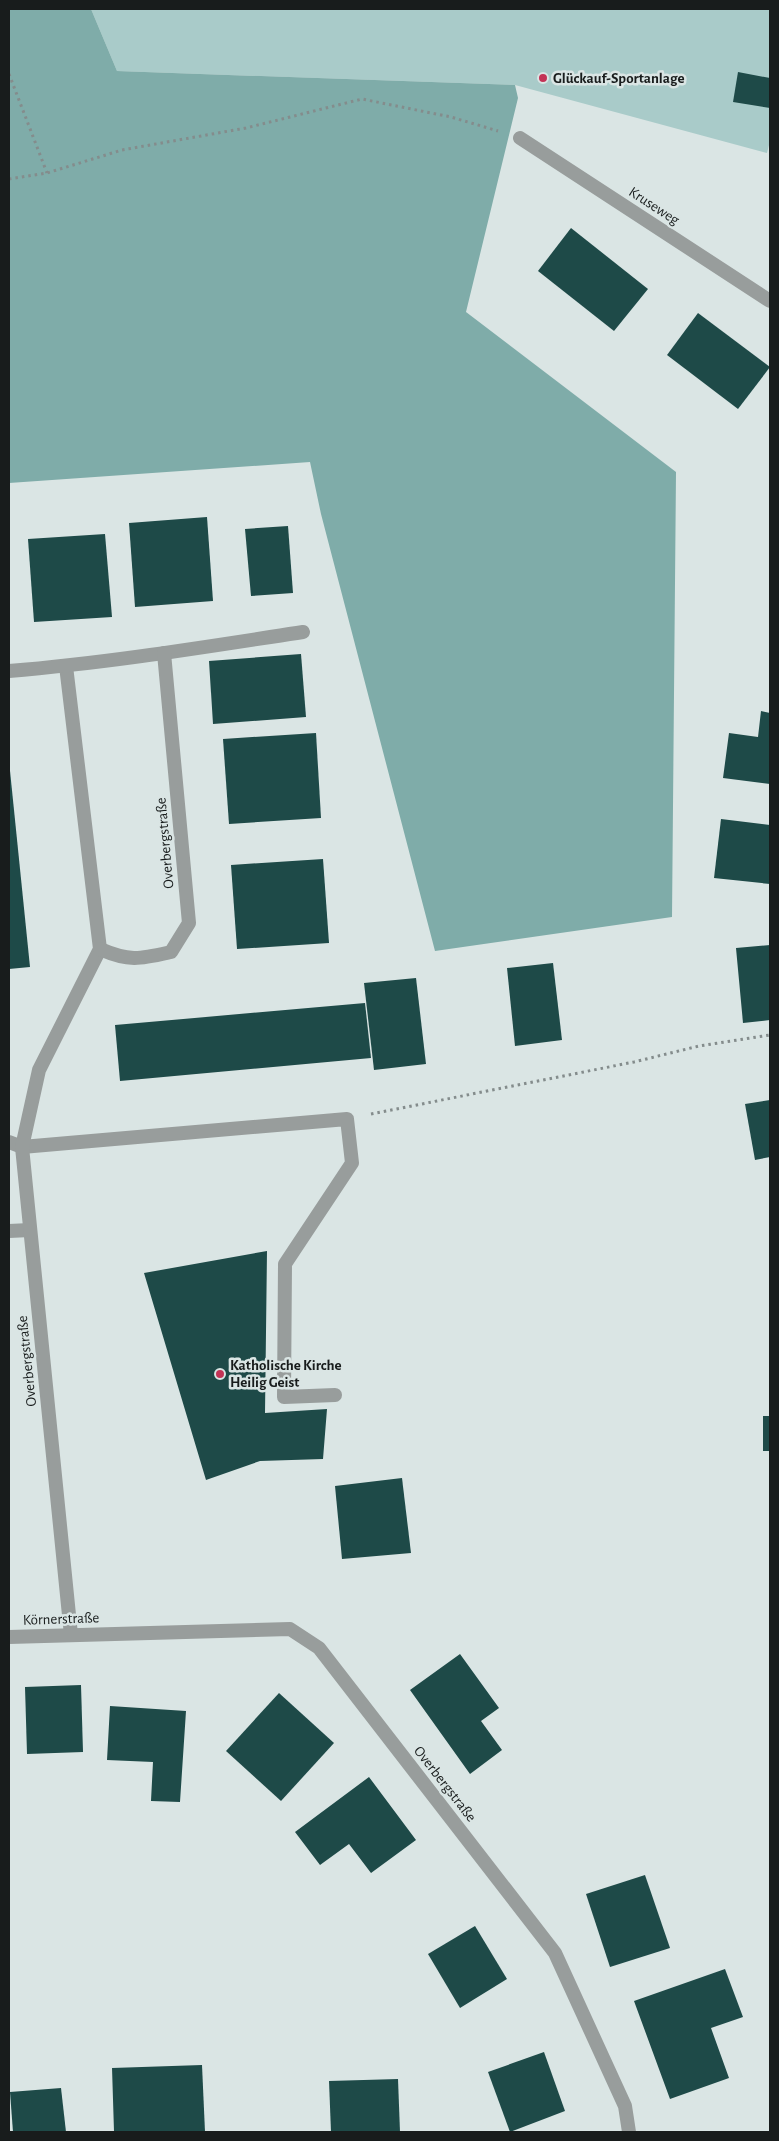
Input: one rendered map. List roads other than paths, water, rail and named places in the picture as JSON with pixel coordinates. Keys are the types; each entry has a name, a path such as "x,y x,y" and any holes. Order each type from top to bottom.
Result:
{"street":[{"name":"Kruseweg","path":"520,138 770,301"},
{"path":"9,671 66,666 164,653 303,632"},
{"name":"Overbergstraße","path":"71,1635 22,1147 39,1070 100,949 120,957 142,959 171,952 189,923 164,653"},
{"path":"66,666 100,949"},
{"path":"9,1142 22,1147 347,1119 352,1163 285,1264 284,1397 335,1395"},
{"path":"9,1231 30,1230"},
{"name":"Overbergstraße","path":"114,1633 290,1629 320,1648 555,1953 625,2106 629,2132"},
{"name":"Körnerstraße","path":"9,1637 114,1633"}],"place":[{"name":"Glückauf-Sportanlage","path":"543,78"},
{"name":"Katholische Kirche Heilig Geist","path":"220,1374"}]}
